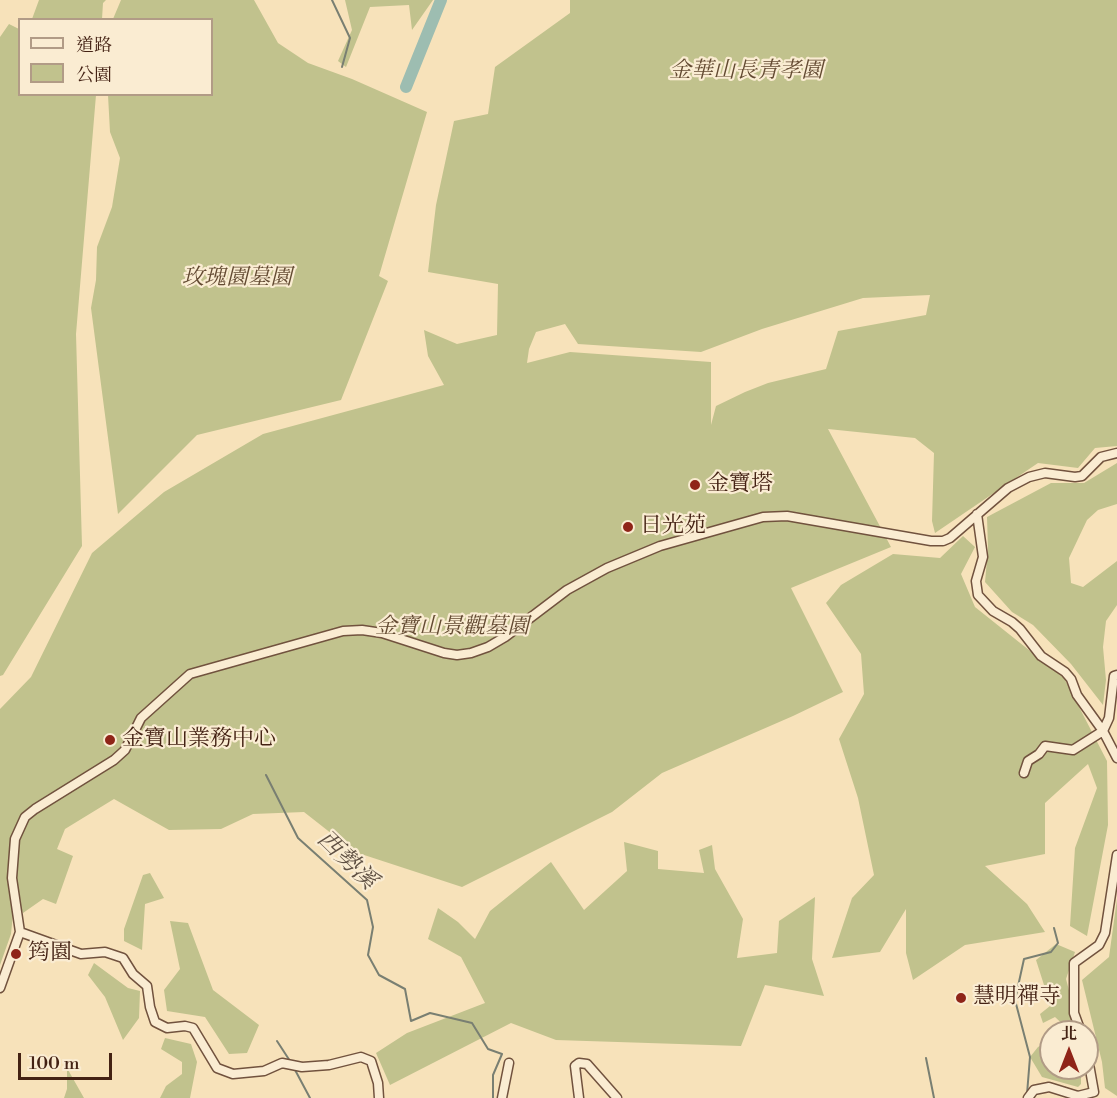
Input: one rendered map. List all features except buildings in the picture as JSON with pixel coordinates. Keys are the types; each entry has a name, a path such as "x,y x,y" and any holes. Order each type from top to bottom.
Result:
{"street":[{"path":"0,988 20,932 12,878 15,839 25,817 114,760 125,750 141,718 190,674 343,631 362,630 382,633 444,653 457,655 471,652 488,647 505,637 567,590 607,568 660,546 763,517 787,516 937,541 950,538 1008,488 1029,477 1045,473 1082,476 1101,457 1117,453"},
{"path":"977,513 983,557 976,581 978,595 993,611 1020,629 1041,656 1065,672 1071,679 1077,695 1103,731 1117,758"},
{"path":"1024,773 1028,761 1039,754 1045,746 1073,750 1103,731 1109,718 1114,676 1117,675"},
{"path":"1077,1020 1074,1013 1074,963 1099,945 1105,933 1117,855"},
{"path":"20,932 81,954 105,952 123,958 133,974 147,986 155,1022 167,1028 185,1026 194,1028 217,1068 233,1074 264,1071 282,1063 302,1067 329,1065 361,1057 371,1061 378,1083 379,1098"},
{"path":"502,1098 509,1063"},
{"path":"579,1098 575,1066 579,1063 587,1064 616,1098"},
{"path":"1028,1098 1034,1090 1049,1087 1078,1096 1094,1092 1092,1080"}],"green space":[{"path":"39,0 106,0 103,3 102,18 32,18"},
{"name":"玫瑰園墓園","path":"121,0 254,0 278,43 308,63 352,79 427,112 379,276 388,281 341,400 197,435 118,514 91,308 96,280 97,247 112,207 120,158 110,132 108,96 213,96 213,18 113,18"},
{"path":"345,0 433,0 412,30 409,5 370,7 346,67 338,61 352,30"},
{"path":"570,0 1117,0 1117,446 1095,448 1078,468 1038,463 935,533 932,521 934,453 915,438 828,429 891,547 791,588 843,692 662,773 612,812 462,887 355,852 304,812 253,814 221,829 169,830 114,799 65,829 57,849 73,856 56,904 43,899 23,913 10,876 7,879 13,914 11,934 0,965 0,709 31,677 92,553 164,492 263,434 444,385 428,356 424,330 457,344 497,335 498,284 428,272 436,205 454,121 488,114 495,67 570,13","holes":["930,295 926,315 838,331 826,369 768,383 716,406 711,425 711,362 570,352 527,363 529,349 536,332 565,324 578,344 701,352 762,329 863,298"]},
{"path":"9,24 18,28 18,96 96,96 76,334 82,546 3,675 0,676 0,37"},
{"path":"1117,463 1117,504 1098,510 1087,520 1069,558 1071,583 1083,587 1117,561 1117,605 1106,621 1103,647 1106,680 1103,705 1071,664 1033,625 1012,612 985,582 988,549 987,517 1051,483 1084,483"},
{"path":"963,536 975,547 961,574 975,607 1064,678 1107,761 1108,825 1087,936 1070,926 1075,848 1097,788 1088,764 1045,803 1045,854 985,866 1027,904 1045,932 965,945 913,980 906,953 906,909 880,952 832,958 852,898 874,875 858,798 839,739 864,694 861,654 826,603 841,585 893,554 940,558"},
{"path":"624,842 658,851 658,869 704,873 699,850 712,845 715,869 743,919 737,958 777,953 779,921 815,897 812,959 824,996 765,985 741,1046 556,1040 511,1023 390,1085 376,1053 407,1033 485,1003 461,957 428,939 438,908 458,922 475,939 490,911 551,862 584,910 627,871"},
{"path":"150,873 164,898 145,904 142,950 124,941 124,929 143,875"},
{"path":"1117,899 1117,1096 1105,1088 1099,1050 1099,1020 1092,1020 1082,980 1109,957"},
{"path":"170,921 188,923 213,990 259,1025 247,1053 229,1054 205,1017 167,1011 164,990 180,969"},
{"path":"1056,944 1075,952 1066,979 1077,1020 1058,1020 1055,1017 1042,1020 1040,1014 1055,1002 1044,985 1036,960"},
{"path":"94,963 128,988 140,991 139,1018 123,1040 105,997 88,975"},
{"path":"165,1038 191,1044 197,1062 190,1098 160,1098 166,1086 182,1074 182,1062 161,1049"},
{"path":"1039,1046 1039,1072 1030,1057"},
{"path":"67,1068 84,1098 64,1098 67,1089"},
{"path":"1053,1080 1081,1080 1078,1087"}],"waterway":[{"path":"332,0 350,38 342,67"},
{"path":"406,87 441,0"},
{"name":"西勢溪","path":"266,775 298,838 367,900 373,927 368,955 379,975 405,989 411,1021 430,1013 472,1023 488,1049 502,1054 493,1075 493,1098"},
{"path":"1027,1094 1030,1057 1015,1000 1024,959 1051,952 1058,943 1054,928"},
{"path":"277,1041 290,1061"},
{"path":"926,1058 934,1098"},
{"path":"294,1068 310,1098"}],"place":[{"name":"金寶塔","path":"695,485"},
{"name":"日光苑","path":"628,527"},
{"name":"金寶山業務中心","path":"110,740"},
{"name":"筠園","path":"16,954"},
{"name":"慧明禪寺","path":"961,998"}],"park label":[{"name":"金華山長青孝園","path":"746,72"},
{"name":"金寶山景觀墓園","path":"452,628"}]}
